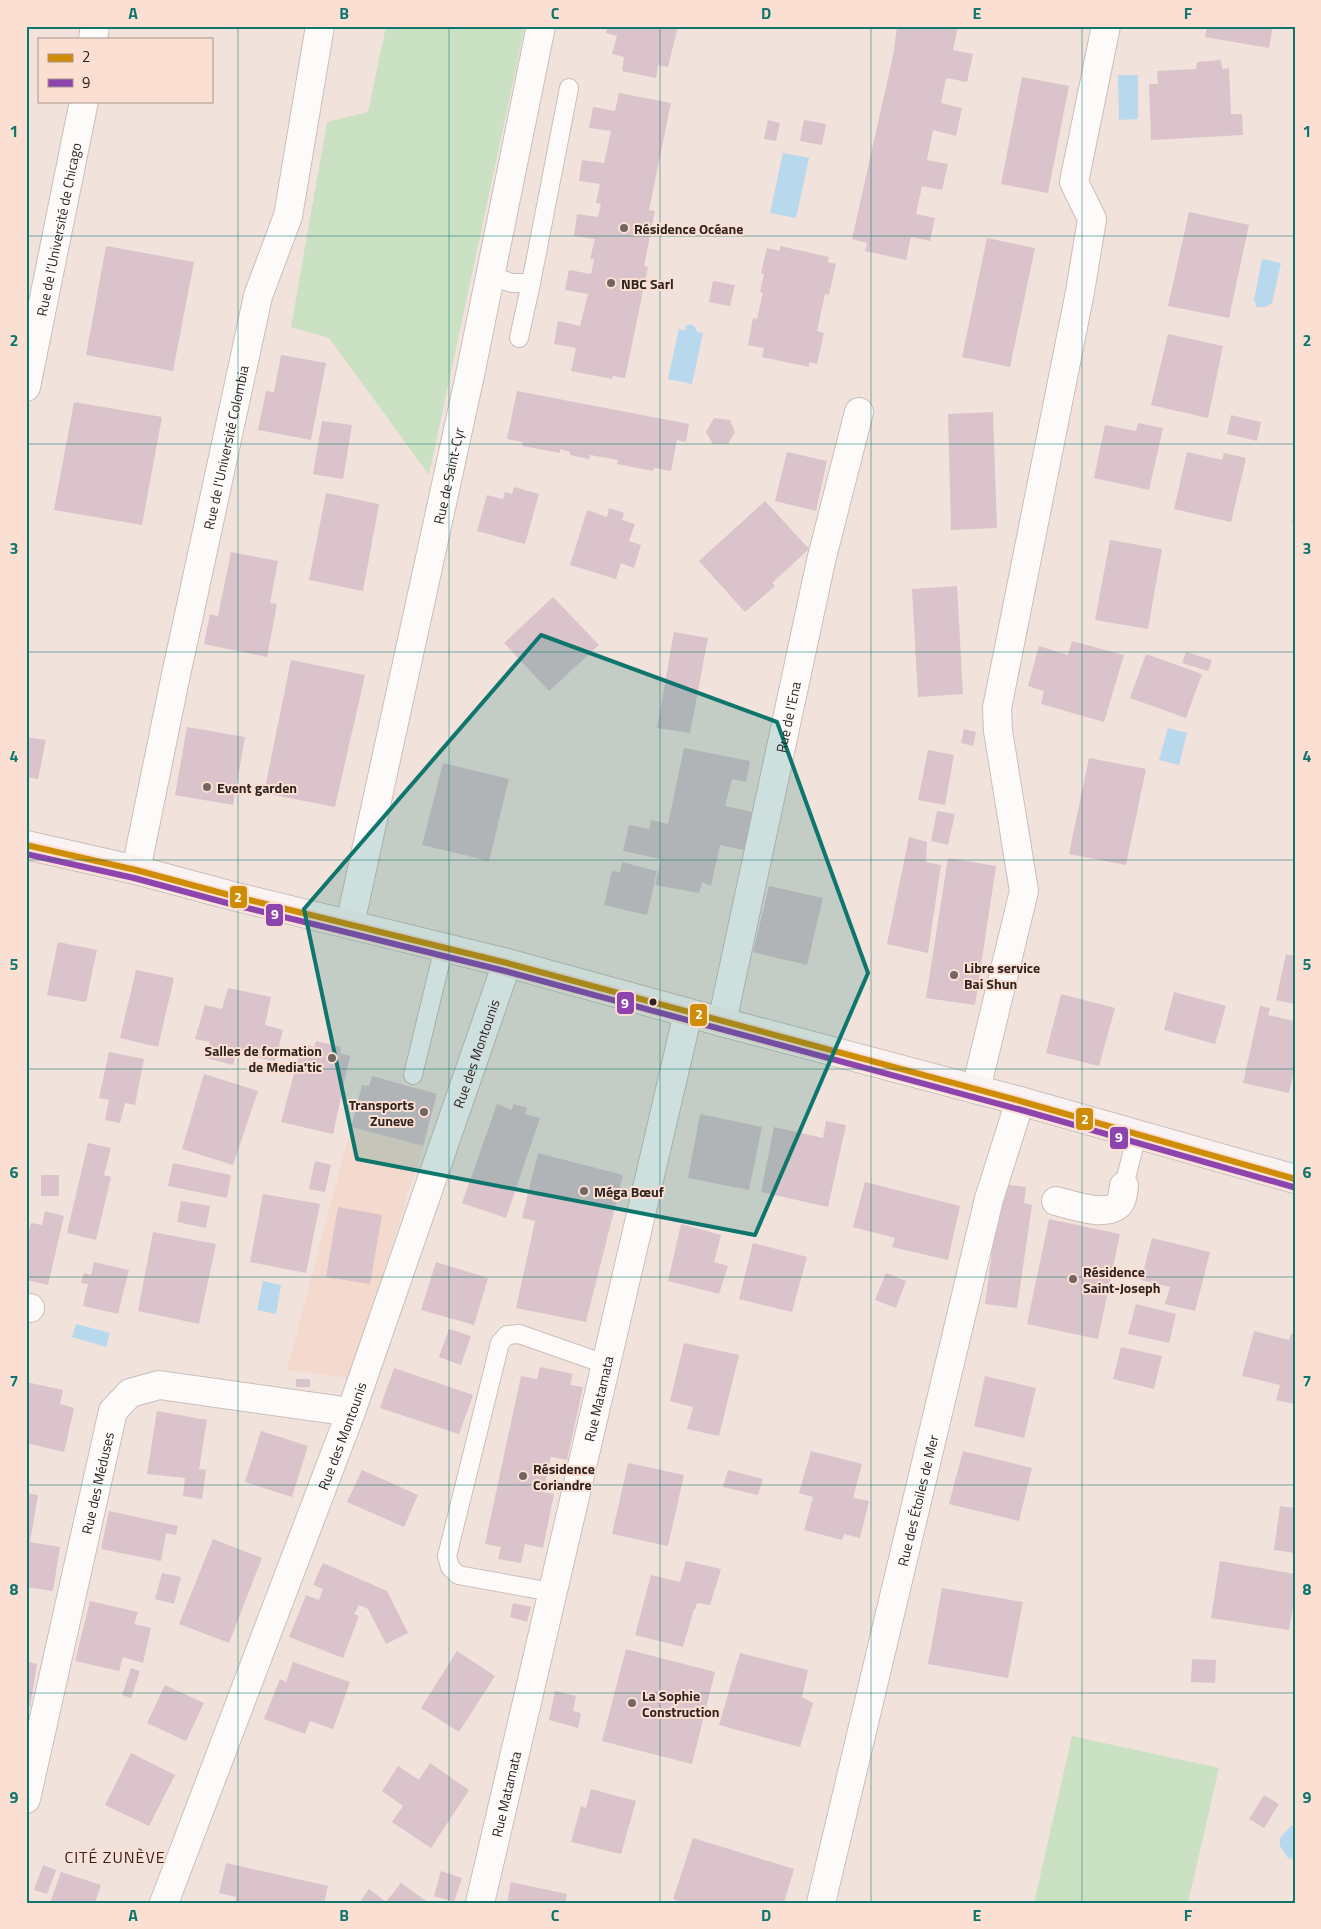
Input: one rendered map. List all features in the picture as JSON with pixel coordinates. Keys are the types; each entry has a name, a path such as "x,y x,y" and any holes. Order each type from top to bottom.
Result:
{"main road":[{"path":"26,845 136,870 506,963 1020,1101 1295,1179"}],"street":[{"name":"Rue de l'Université Colombia","path":"136,870 258,296 288,216 320,26"},
{"name":"Rue de Saint-Cyr","path":"350,924 542,26"},
{"path":"976,1089 1024,891 998,731 997,708 1080,292 1092,219 1074,182 1106,26"},
{"name":"Rue de l’Université de Chicago","path":"26,387 84,102"},
{"name":"Rue de l'Ena","path":"722,1022 821,561 859,412"},
{"name":"Rue des Montounis","path":"164,1903 351,1412 506,963"},
{"name":"Rue Matamata","path":"480,1903 688,1013"},
{"name":"Rue des Étoiles de Mer","path":"822,1903 990,1199 1020,1101"},
{"path":"1056,1201 1102,1211 1117,1206 1122,1198 1124,1186"},
{"name":"Rue des Méduses","path":"26,1799 113,1411 130,1393 159,1385 351,1412"}],"lane":[{"path":"519,338 569,88"},
{"path":"490,276 512,283 531,283"},
{"path":"413,1074 444,947"},
{"path":"1124,1186 1137,1134"},
{"path":"552,1592 458,1575 450,1567 447,1556 500,1343 506,1335 519,1334 606,1364"}],"highlighted area":[{"path":"541,635 777,722 868,973 755,1235 357,1159 304,909"}],"shaded area":[{"path":"351,1127 423,1146 350,1378 287,1370"}],"green space":[{"path":"386,26 525,26 429,475 329,338 291,327 327,122 368,112"},
{"path":"1072,1736 1219,1768 1188,1903 1034,1903"}],"water":[{"path":"1118,75 1138,75 1138,119 1119,120"},
{"path":"783,153 809,158 796,218 770,213"},
{"path":"1262,259 1281,263 1272,303 1266,307 1257,307 1254,300"},
{"path":"691,324 697,332 703,333 692,384 668,379 679,329 685,331 686,326"},
{"path":"1168,728 1187,733 1179,765 1159,760"},
{"path":"263,1281 281,1285 276,1314 257,1310"},
{"path":"76,1324 110,1333 106,1347 72,1337"},
{"path":"1295,1825 1295,1860 1288,1858 1280,1846 1280,1838 1291,1826"}],"building":[{"path":"608,26 678,26 668,67 658,65 656,78 622,71 624,57 612,54 617,36 606,33"},
{"path":"897,26 958,26 953,50 973,54 967,82 946,78 941,103 962,108 956,136 933,130 927,160 948,164 942,190 922,186 916,214 935,218 930,241 911,237 906,260 865,251 867,243 852,239 894,51"},
{"path":"1207,26 1273,26 1269,48 1205,37"},
{"path":"1221,60 1222,69 1229,68 1231,114 1242,114 1243,135 1151,140 1149,84 1158,84 1157,71 1196,69 1197,62"},
{"path":"1022,77 1069,86 1048,193 1001,184"},
{"name":"Résidence Océane","path":"619,93 671,103 649,210 655,211 644,266 648,267 625,378 613,376 612,379 571,371 576,348 554,344 558,321 580,326 588,294 565,290 569,270 591,274 594,259 590,259 595,239 574,236 577,214 598,217 601,204 596,203 600,184 579,181 582,160 604,163 611,131 589,128 593,107 615,111"},
{"path":"768,120 780,123 776,141 764,139"},
{"path":"804,120 826,124 822,145 800,141"},
{"path":"1189,212 1249,225 1229,318 1168,306"},
{"path":"987,238 1035,248 1010,367 962,357"},
{"path":"106,246 194,262 173,371 86,355"},
{"path":"780,246 829,257 828,262 836,264 829,295 825,294 817,331 824,333 817,364 809,362 809,367 762,357 764,348 748,345 753,318 757,319 763,293 760,292 764,274 761,273 767,248 780,251"},
{"path":"713,281 735,285 730,306 709,302"},
{"path":"1168,334 1223,346 1208,418 1151,405"},
{"path":"281,355 326,363 311,440 258,430 266,391 274,392"},
{"path":"517,391 689,424 686,442 677,440 671,471 654,468 653,471 617,464 618,460 590,455 589,459 570,455 570,452 560,449 560,453 522,446 523,442 507,439"},
{"path":"74,402 162,417 142,525 54,510"},
{"path":"993,412 997,528 951,530 948,414"},
{"path":"1231,415 1261,422 1257,441 1227,434"},
{"path":"714,418 730,420 735,432 728,444 713,444 706,432"},
{"path":"322,421 352,425 343,479 313,474"},
{"path":"1138,423 1163,428 1149,490 1094,478 1105,425 1136,431"},
{"path":"787,452 827,461 816,511 775,501"},
{"path":"1187,452 1222,460 1224,453 1246,458 1231,522 1174,509"},
{"path":"514,487 539,494 525,544 477,531 487,495 503,499 505,492 512,494"},
{"path":"326,493 379,504 363,591 309,580"},
{"path":"765,501 809,549 772,583 775,586 745,612 699,561"},
{"path":"609,508 624,513 622,520 635,524 629,541 641,545 634,568 621,563 616,579 570,565 587,510 607,517"},
{"path":"1294,510 1295,523 1292,523"},
{"path":"1110,540 1162,549 1148,629 1095,620"},
{"path":"231,552 278,561 270,603 277,604 267,657 204,644 210,614 218,616"},
{"path":"957,586 963,694 918,697 912,589"},
{"path":"553,597 599,645 549,691 504,643"},
{"path":"674,632 708,638 690,733 657,728"},
{"path":"1072,641 1124,655 1104,722 1041,704 1044,691 1028,686 1039,646 1068,655"},
{"path":"1186,652 1212,660 1208,671 1182,663"},
{"path":"1146,654 1202,674 1186,718 1130,698"},
{"path":"291,660 365,675 335,807 264,793"},
{"path":"187,727 245,737 233,805 175,795"},
{"path":"964,729 976,732 973,746 961,743"},
{"path":"26,737 46,740 38,779 26,777"},
{"path":"684,748 750,761 746,782 732,779 725,806 756,813 748,851 720,845 711,886 702,882 699,893 655,885 661,859 623,851 629,825 649,829 651,820 668,824"},
{"path":"928,750 954,755 945,805 918,800"},
{"path":"1089,758 1146,769 1126,865 1069,854"},
{"path":"443,763 509,779 489,861 422,845"},
{"path":"937,811 955,814 948,845 931,841"},
{"path":"909,837 927,842 926,862 941,865 928,953 887,944"},
{"path":"948,858 996,866 975,1005 926,998"},
{"path":"622,862 657,871 647,915 604,905 612,871 620,872"},
{"path":"769,886 823,898 807,965 753,952"},
{"path":"58,942 97,950 86,1002 47,995"},
{"path":"1286,954 1295,956 1295,1004 1276,1000"},
{"path":"136,970 174,978 158,1047 120,1038"},
{"path":"228,988 271,997 265,1025 283,1030 275,1061 254,1057 255,1054 237,1049 233,1065 206,1058 210,1042 195,1039 205,1005 222,1009"},
{"path":"1174,992 1226,1006 1215,1044 1164,1030"},
{"path":"1061,994 1115,1008 1099,1066 1046,1053"},
{"path":"1260,1006 1270,1008 1268,1015 1295,1021 1295,1068 1289,1093 1243,1083"},
{"path":"316,1041 341,1047 340,1053 350,1056 333,1134 281,1122 302,1044 314,1047"},
{"path":"109,1052 144,1059 135,1105 125,1103 120,1123 105,1120 109,1100 99,1098"},
{"path":"204,1074 258,1091 233,1165 182,1149"},
{"path":"372,1076 437,1094 423,1146 351,1127 362,1085 369,1086"},
{"path":"497,1104 511,1110 514,1104 527,1108 525,1114 540,1118 506,1218 462,1203"},
{"path":"700,1114 762,1127 749,1190 688,1178"},
{"path":"826,1121 846,1125 828,1207 761,1192 774,1127 823,1138"},
{"path":"88,1143 111,1148 104,1175 111,1177 96,1240 67,1233"},
{"path":"538,1153 623,1175 586,1322 516,1308 535,1221 522,1218"},
{"path":"315,1161 331,1165 325,1192 309,1189"},
{"path":"173,1163 231,1175 227,1198 168,1186"},
{"path":"41,1175 59,1175 59,1196 41,1196"},
{"path":"865,1182 960,1206 948,1260 892,1247 895,1238 853,1227"},
{"path":"1001,1184 1026,1187 1024,1203 1032,1205 1017,1308 985,1304"},
{"path":"263,1194 320,1204 306,1273 250,1262"},
{"path":"181,1201 210,1206 206,1228 177,1222"},
{"path":"338,1207 382,1215 370,1284 326,1277"},
{"path":"45,1211 64,1216 48,1285 26,1280 26,1244 31,1223 42,1225"},
{"name":"Résidence Saint-Joseph","path":"1049,1219 1120,1234 1098,1339 1027,1324"},
{"path":"681,1224 721,1235 714,1262 728,1266 719,1294 668,1281"},
{"path":"153,1232 216,1244 199,1324 138,1311"},
{"path":"1152,1238 1210,1252 1195,1311 1165,1304 1170,1287 1141,1280"},
{"path":"753,1243 807,1257 792,1312 739,1299"},
{"path":"94,1262 129,1270 118,1314 83,1306 88,1284 81,1283 84,1273 91,1275"},
{"path":"436,1262 488,1278 474,1325 421,1310"},
{"path":"886,1273 906,1281 896,1308 875,1300"},
{"path":"1136,1304 1176,1314 1169,1343 1128,1334"},
{"path":"449,1329 471,1336 461,1365 439,1357"},
{"path":"1254,1331 1289,1340 1291,1334 1295,1335 1295,1404 1276,1400 1280,1385 1242,1376"},
{"path":"684,1343 739,1355 719,1436 687,1429 693,1407 670,1401"},
{"path":"1121,1347 1162,1356 1154,1389 1113,1379"},
{"name":"Résidence Coriandre","path":"540,1367 573,1374 570,1385 583,1387 567,1460 551,1457 543,1492 554,1494 543,1548 525,1544 521,1563 498,1559 501,1547 485,1544 521,1376 537,1379"},
{"path":"394,1368 473,1395 459,1434 380,1408"},
{"path":"985,1376 1036,1388 1024,1438 974,1426"},
{"path":"296,1379 310,1379 310,1387 296,1387"},
{"path":"26,1382 63,1390 60,1404 74,1408 64,1452 26,1443"},
{"path":"157,1411 207,1420 199,1469 206,1470 202,1499 183,1496 185,1478 147,1474"},
{"path":"261,1431 308,1446 292,1497 245,1482"},
{"path":"811,1451 862,1464 853,1498 869,1501 860,1538 844,1534 842,1540 804,1530 813,1497 799,1493"},
{"path":"963,1451 1032,1468 1019,1521 949,1504"},
{"path":"628,1463 684,1475 668,1546 612,1534"},
{"path":"362,1470 418,1495 404,1527 347,1502"},
{"path":"728,1470 763,1479 758,1495 723,1487"},
{"path":"26,1493 38,1495 30,1542 60,1547 53,1591 26,1587"},
{"path":"1280,1506 1295,1508 1295,1553 1274,1550"},
{"path":"109,1511 178,1526 176,1535 166,1533 161,1561 101,1549"},
{"path":"213,1539 262,1558 229,1643 179,1624"},
{"path":"686,1561 721,1569 710,1605 697,1603 694,1609 683,1647 635,1635 651,1575 680,1582"},
{"path":"1220,1561 1295,1574 1295,1596 1289,1630 1211,1618"},
{"path":"323,1563 387,1591 408,1633 386,1644 368,1609 359,1605 354,1614 359,1616 343,1658 289,1637 306,1595 319,1600 323,1589 313,1585"},
{"path":"162,1573 181,1577 174,1604 155,1599"},
{"path":"942,1588 1023,1602 1008,1678 928,1664"},
{"path":"90,1601 138,1612 134,1624 151,1628 143,1663 123,1657 119,1671 75,1661"},
{"path":"513,1603 531,1607 527,1622 510,1617"},
{"path":"626,1649 715,1672 692,1764 602,1741"},
{"path":"457,1651 495,1676 459,1732 421,1708"},
{"path":"740,1653 808,1670 802,1697 813,1703 800,1747 719,1725"},
{"path":"1192,1659 1216,1660 1215,1683 1191,1682"},
{"path":"26,1661 37,1664 30,1707 26,1705"},
{"path":"293,1662 350,1682 333,1729 310,1721 305,1734 264,1719 280,1679 286,1682"},
{"path":"131,1668 140,1671 131,1698 122,1695"},
{"path":"165,1685 204,1703 186,1741 147,1723"},
{"path":"555,1691 576,1696 573,1711 581,1713 578,1728 549,1720"},
{"path":"131,1753 175,1775 149,1826 105,1805"},
{"path":"430,1763 469,1790 431,1848 392,1822 403,1806 382,1791 398,1766 419,1780"},
{"path":"591,1789 636,1801 621,1854 571,1842 581,1806 586,1808"},
{"path":"1264,1795 1279,1804 1264,1828 1249,1819"},
{"path":"693,1838 794,1869 784,1903 684,1903 673,1899"},
{"path":"226,1863 328,1886 324,1903 235,1903 236,1897 219,1893"},
{"path":"43,1865 56,1870 47,1894 34,1890"},
{"path":"441,1871 462,1878 454,1902 434,1896"},
{"path":"61,1872 101,1885 95,1903 50,1903"},
{"path":"511,1882 567,1894 565,1903 507,1903"},
{"path":"401,1883 429,1903 359,1903 369,1889 386,1902"}],"transit line":[{"name":"2","path":"26,845 136,870 229,895 507,963 1020,1101 1295,1179"},
{"name":"9","path":"26,854 134,878 227,903 505,971 1018,1109 1293,1187"}],"place":[{"name":"Résidence Océane","path":"624,228"},
{"name":"NBC Sarl","path":"611,283"},
{"name":"Event garden","path":"207,787"},
{"name":"Libre service Bai Shun","path":"954,975"},
{"name":"Salles de formation de Media'tic","path":"332,1058"},
{"name":"Transports Zuneve","path":"424,1112"},
{"name":"Méga Bœuf","path":"584,1191"},
{"name":"Résidence Saint-Joseph","path":"1073,1279"},
{"name":"Résidence Coriandre","path":"523,1476"},
{"name":"La Sophie Construction","path":"632,1703"}],"district":[{"name":"CITÉ ZUNÈVE","path":"115,1857"}]}
